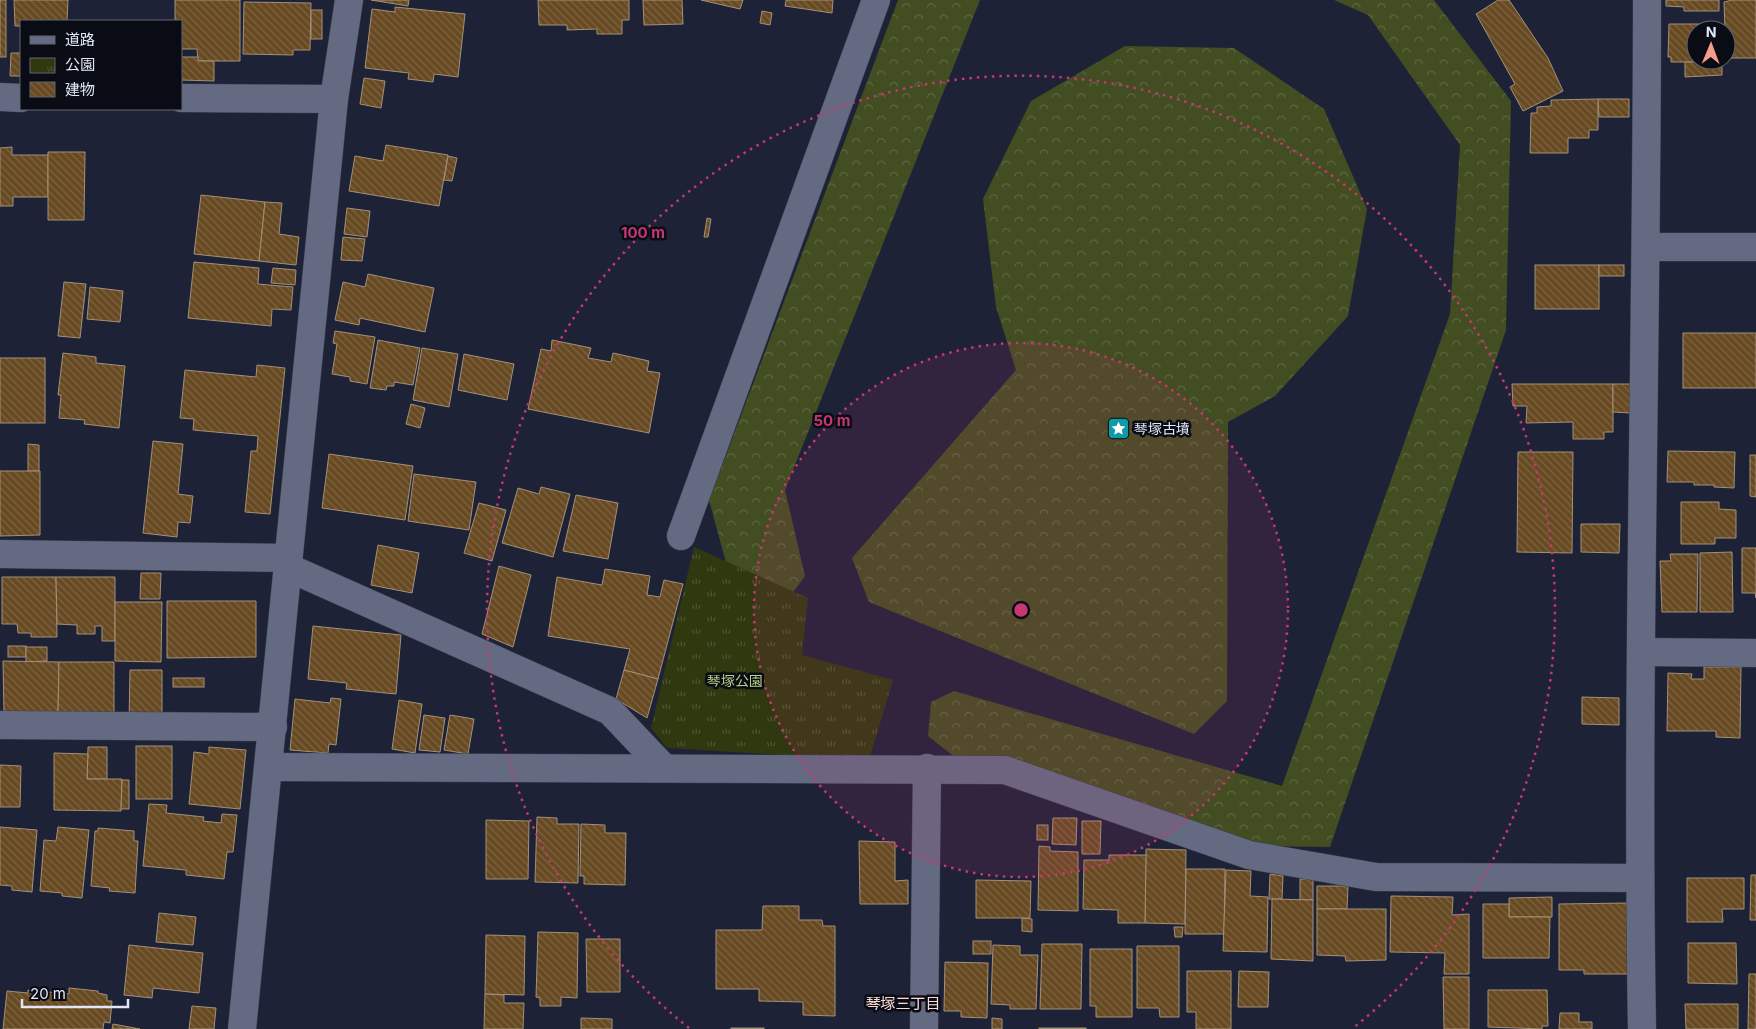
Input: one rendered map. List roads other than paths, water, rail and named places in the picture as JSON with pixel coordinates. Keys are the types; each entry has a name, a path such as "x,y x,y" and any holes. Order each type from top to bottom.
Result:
{"street":[{"path":"242,1029 334,99 349,0"},
{"path":"681,536 876,0"},
{"path":"1642,1029 1640,878 1647,247 1647,0"},
{"path":"0,97 20,98"},
{"path":"182,98 334,99"},
{"path":"1647,247 1756,247"},
{"path":"0,554 288,563 610,711 664,768"},
{"path":"1642,652 1756,653"},
{"path":"0,725 273,727"},
{"path":"269,767 927,768 1005,770 1249,855 1376,877 1640,878"},
{"path":"924,1029 927,768"}],"place":[{"name":"琴塚古墳","path":"1118,429"}],"district":[{"name":"琴塚三丁目","path":"903,1004"}],"park label":[{"name":"琴塚公園","path":"735,681"}]}
